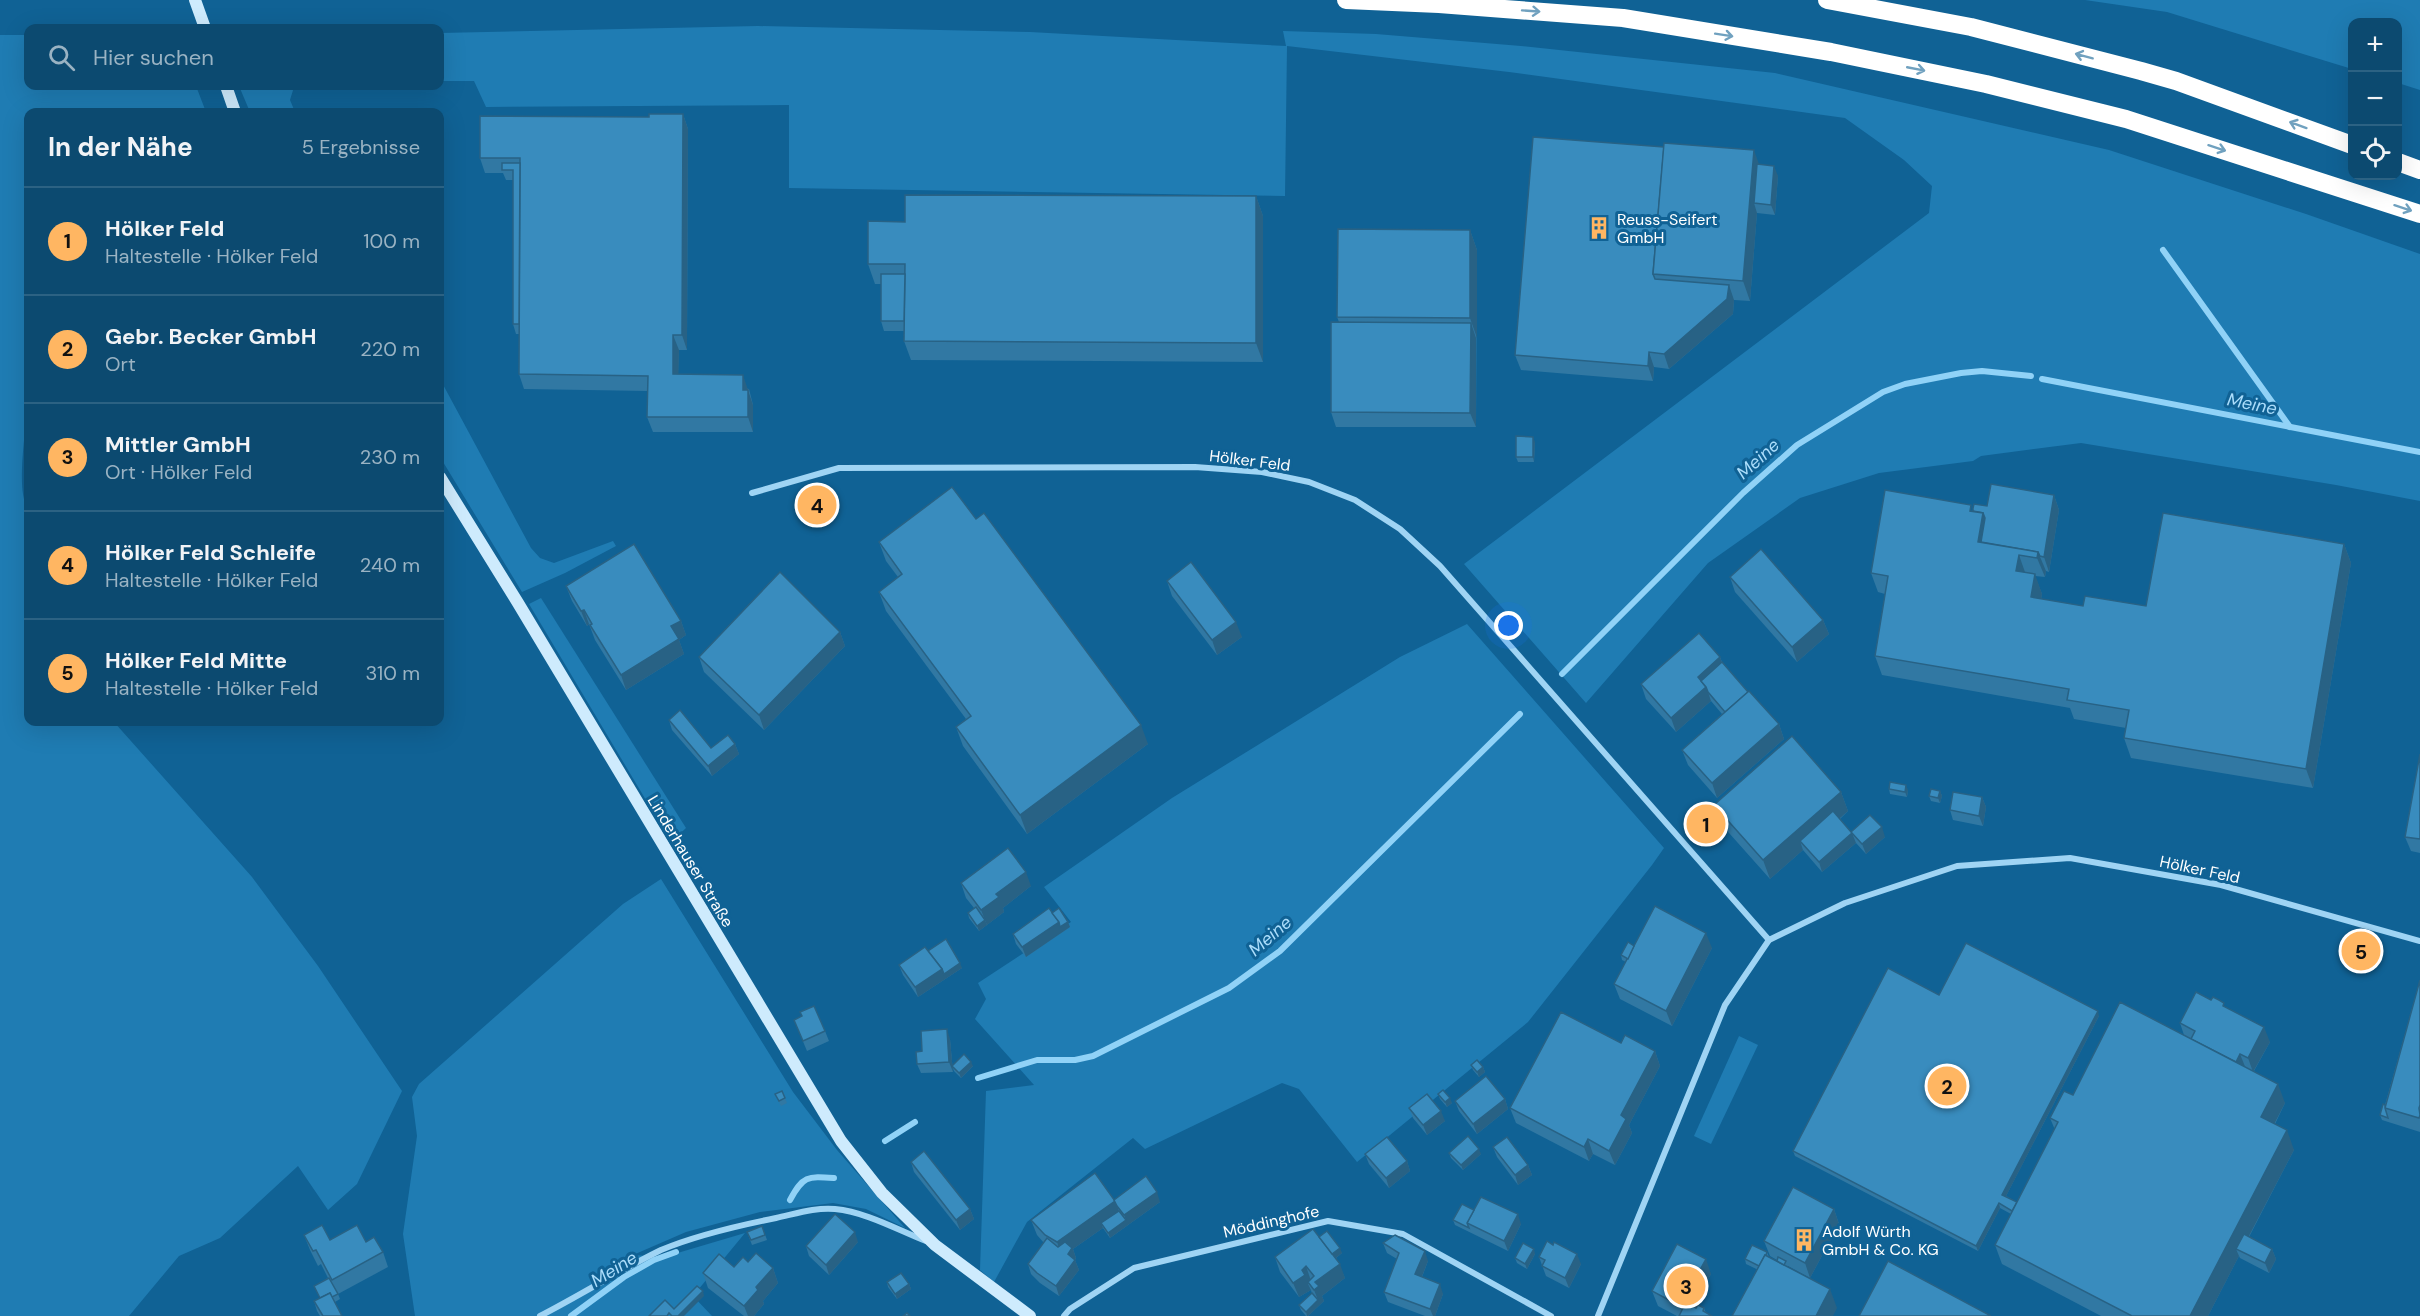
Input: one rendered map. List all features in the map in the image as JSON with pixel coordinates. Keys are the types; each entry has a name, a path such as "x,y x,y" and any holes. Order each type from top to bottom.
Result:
{"highway":[{"path":"1346,0 1439,4 1623,18 1831,52 1986,84 2126,119 2420,214"},
{"path":"1827,0 1971,27 2141,71 2176,81 2348,144"},
{"path":"2402,164 2420,170"}],"main road":[{"path":"195,0 204,24"},
{"path":"228,90 234,108"},
{"name":"Linderhauser Straße","path":"444,483 841,1141 882,1193 935,1245 1030,1316"}],"street":[{"name":"Hölker Feld","path":"752,493 839,468 1196,467 1262,472 1309,482 1355,500 1400,529 1440,566 1769,940"},
{"name":"Hölker Feld","path":"1598,1316 1725,1005 1769,940 1845,903 1957,866 2070,858 2221,885 2420,941"},
{"name":"Linderhauser Straße","path":"540,1316 585,1293 615,1273 664,1249 755,1222 808,1211 835,1209 859,1215 935,1245"},
{"name":"Möddinghofe","path":"1064,1316 1070,1309 1134,1268 1328,1221 1403,1234 1551,1316"}],"shaded area":[{"path":"2085,0 2420,0 2420,90 2402,84 2402,18 2348,18 2348,68 2167,12"},
{"path":"758,26 1030,32 1286,46 1283,31 1376,34 1521,46 1775,73 2109,150 2420,254 2420,501 2081,443 1981,456 1973,461 1879,473 1800,498 1708,563 1586,703 1464,564 1929,213 1932,186 1904,160 1845,118 1509,72 1287,46 1285,196 789,188 789,105 486,107 474,81 444,81 444,33"},
{"path":"0,35 24,35 24,90 198,90 204,108 24,108 22,481 24,496 24,726 118,726 252,877 318,966 402,1091 357,1184 328,1210 298,1166 220,1238 179,1256 129,1316 0,1316"},
{"path":"241,90 293,90 290,100 293,108 248,108"},
{"path":"444,386 531,548 540,558 554,563 613,541 616,546 565,573 522,592 444,464"},
{"path":"541,598 686,828 671,842 529,604"},
{"path":"1467,624 1664,848 1652,865 1528,1022 1357,1162 1299,1089 1282,1083 1145,1149 1133,1138 1027,1222 994,1282 980,1270 986,1091 1034,1085 975,1019 986,999 978,983 1071,922 1044,887 1172,798 1400,657"},
{"path":"661,879 793,1092 837,1150 905,1228 866,1209 833,1203 760,1212 686,1232 633,1255 664,1257 745,1233 693,1296 712,1316 415,1316 403,1234 417,1136 412,1097 419,1084 623,904"},
{"path":"1739,1036 1758,1045 1711,1144 1694,1136"}],"building":[{"path":"649,114 683,114 682,335 673,335 673,374 743,375 743,390 748,390 748,417 647,417 648,376 519,374 520,158 480,158 480,116 649,117"},
{"name":"Reuss-Seifert GmbH","path":"1533,137 1664,147 1653,274 1655,279 1729,285 1727,299 1664,354 1649,352 1648,366 1515,355"},
{"path":"1664,143 1754,150 1743,281 1653,274"},
{"path":"502,163 520,163 519,324 513,324 513,170 502,170"},
{"path":"1757,164 1774,166 1771,205 1754,203"},
{"path":"905,195 1256,196 1256,343 904,341 905,264 868,264 868,221 905,222"},
{"path":"1338,229 1470,230 1470,318 1337,317"},
{"path":"881,274 905,274 904,321 881,321"},
{"path":"1331,322 1471,323 1470,413 1331,412"},
{"path":"1516,436 1533,437 1533,457 1516,457"},
{"path":"1991,484 2054,495 2044,557 2038,552 1981,542 1985,518 1983,513 1973,511 1973,508 1974,504 1987,506"},
{"path":"952,487 976,519 984,513 1141,725 1020,815 956,727 971,716 879,592 902,574 879,542"},
{"path":"1885,490 1971,505 1970,511 1983,513 1978,542 2038,552 2037,558 2019,555 2016,571 2035,574 2031,597 2083,606 2085,596 2146,606 2163,513 2344,544 2306,769 2124,738 2129,710 2067,700 2069,689 1875,656 1888,576 1871,573"},
{"path":"634,544 681,621 671,626 679,639 621,675 590,625 592,624 584,610 581,611 566,586"},
{"path":"1761,549 1823,620 1792,647 1730,577"},
{"path":"1191,562 1236,622 1212,640 1167,581"},
{"path":"780,572 840,632 759,715 699,657"},
{"path":"1699,633 1720,657 1698,677 1706,687 1671,718 1641,684"},
{"path":"1722,662 1748,692 1725,712 1701,681"},
{"path":"1749,691 1779,724 1712,783 1682,750"},
{"path":"680,710 711,748 728,735 735,744 708,766 669,720"},
{"path":"1792,736 1841,792 1763,860 1714,805"},
{"path":"2420,754 2420,839 2405,837"},
{"path":"1890,782 1906,785 1905,792 1889,789"},
{"path":"1931,789 1940,791 1938,798 1929,796"},
{"path":"1953,792 1982,797 1979,816 1950,810"},
{"path":"1833,811 1851,832 1870,815 1882,827 1862,844 1852,833 1819,862 1800,841"},
{"path":"1008,848 1026,872 996,894 999,897 981,910 961,883"},
{"path":"1655,906 1706,933 1666,1011 1614,984"},
{"path":"976,907 985,920 977,926 968,913"},
{"path":"1049,908 1059,922 1022,947 1013,934"},
{"path":"1059,908 1068,922 1060,927 1052,913"},
{"path":"946,939 960,963 944,974 928,951"},
{"path":"1628,942 1634,946 1628,959 1621,955"},
{"path":"1966,943 2098,1011 2002,1195 2017,1202 2012,1211 1999,1203 1976,1246 1793,1151 1888,968 1939,995"},
{"path":"925,947 942,969 915,987 899,965"},
{"path":"2420,980 2420,1115 2419,1118 2385,1108"},
{"path":"2196,992 2211,1000 2213,997 2219,1000 2224,1003 2223,1006 2264,1027 2248,1058 2240,1054 2236,1062 2191,1039 2195,1031 2180,1023"},
{"path":"2120,1002 2278,1084 2261,1117 2287,1130 2190,1316 2132,1316 1995,1245 2058,1122 2050,1118 2064,1091 2073,1095"},
{"path":"814,1006 825,1031 803,1041 794,1020 802,1016 800,1012"},
{"path":"1561,1012 1621,1043 1625,1035 1655,1051 1621,1115 1626,1119 1609,1151 1588,1139 1584,1147 1510,1108"},
{"path":"947,1029 949,1062 917,1064 916,1052 922,1051 921,1031"},
{"path":"964,1054 971,1062 959,1073 952,1066"},
{"path":"1477,1060 1483,1067 1477,1072 1471,1065"},
{"path":"1486,1076 1505,1099 1473,1124 1455,1101"},
{"path":"1443,1090 1450,1098 1445,1102 1438,1094"},
{"path":"782,1091 785,1098 779,1101 775,1094"},
{"path":"1427,1094 1441,1111 1423,1125 1409,1108"},
{"path":"2383,1104 2385,1105 2388,1118 2380,1115"},
{"path":"1468,1136 1479,1149 1461,1165 1449,1153"},
{"path":"1387,1137 1407,1161 1386,1178 1365,1154"},
{"path":"1507,1137 1528,1165 1515,1175 1493,1147"},
{"path":"924,1151 970,1209 956,1220 911,1162"},
{"path":"1095,1173 1115,1201 1057,1242 1045,1235 1031,1220"},
{"path":"1146,1176 1157,1192 1124,1215 1114,1200"},
{"name":"Adolf Würth GmbH & Co. KG","path":"1793,1187 1834,1209 1805,1263 1764,1241"},
{"path":"1481,1197 1518,1214 1504,1241 1467,1223"},
{"path":"1462,1204 1474,1210 1467,1223 1469,1228 1453,1220"},
{"path":"1119,1211 1126,1220 1108,1233 1101,1223"},
{"path":"835,1214 855,1232 826,1265 806,1246"},
{"path":"322,1225 330,1240 357,1225 366,1242 374,1237 383,1252 332,1280 316,1250 313,1251 304,1235"},
{"path":"762,1226 765,1235 751,1240 747,1232"},
{"path":"1313,1229 1340,1264 1315,1282 1319,1286 1314,1290 1308,1282 1314,1276 1306,1266 1302,1270 1305,1275 1293,1283 1275,1257"},
{"path":"1327,1231 1340,1248 1332,1254 1319,1237"},
{"path":"2244,1234 2272,1249 2265,1263 2236,1249"},
{"path":"1395,1235 1425,1251 1415,1274 1440,1284 1430,1309 1384,1292 1399,1253 1383,1243"},
{"path":"1047,1238 1058,1247 1065,1242 1072,1248 1068,1254 1075,1260 1056,1286 1028,1264"},
{"path":"1547,1241 1553,1245 1554,1242 1577,1254 1565,1278 1542,1266 1545,1260 1539,1257"},
{"path":"1523,1243 1534,1249 1525,1264 1515,1258"},
{"path":"1677,1244 1706,1259 1680,1306 1652,1291"},
{"path":"1752,1245 1767,1252 1759,1266 1745,1259"},
{"path":"756,1253 773,1268 756,1287 758,1290 744,1306 703,1273 719,1254 734,1267 743,1257 748,1262"},
{"path":"1765,1255 1830,1289 1816,1316 1732,1316"},
{"path":"1778,1257 1786,1261 1784,1265 1777,1261"},
{"path":"1888,1261 1991,1316 1859,1316"},
{"path":"901,1273 909,1284 895,1294 887,1282"},
{"path":"329,1278 338,1294 332,1297 330,1293 320,1298 314,1286"},
{"path":"697,1286 703,1291 678,1316 672,1316 669,1313 667,1316 649,1316 665,1300 674,1309"},
{"path":"330,1293 342,1316 323,1316 314,1301"},
{"path":"1312,1293 1318,1300 1306,1312 1299,1305"},
{"path":"1686,1302 1696,1308 1698,1305 1704,1308 1703,1311 1712,1316 1679,1316"}],"waterway":[{"path":"2163,250 2290,427"},
{"name":"Meine","path":"1562,674 1743,493 1797,445 1883,392 1905,384 1982,371 2031,376"},
{"name":"Meine","path":"2042,379 2420,452"},
{"name":"Meine","path":"978,1078 1037,1060 1075,1060 1093,1056 1229,988 1280,951 1520,714"},
{"name":"Meine","path":"885,1141 915,1122"},
{"name":"Meine","path":"790,1200 799,1186 807,1179 834,1178"},
{"name":"Meine","path":"571,1316 624,1277 654,1260 676,1252"}],"place":[{"name":"Reuss-Seifert GmbH","path":"1599,228"},
{"name":"Hölker Feld Schleife","path":"817,505"},
{"name":"Hölker Feld","path":"1706,824"},
{"name":"Hölker Feld Mitte","path":"2361,951"},
{"name":"Gebr. Becker GmbH","path":"1947,1086"},
{"name":"Adolf Würth GmbH & Co. KG","path":"1804,1240"},
{"name":"Mittler GmbH","path":"1686,1286"}]}
